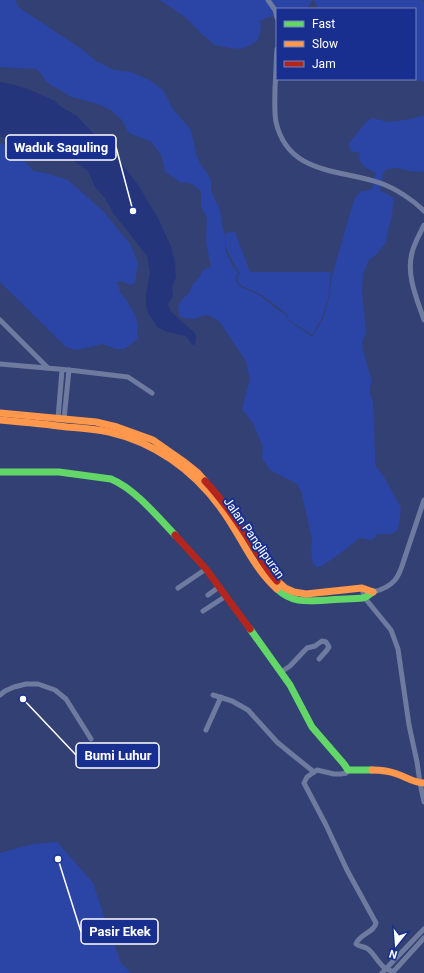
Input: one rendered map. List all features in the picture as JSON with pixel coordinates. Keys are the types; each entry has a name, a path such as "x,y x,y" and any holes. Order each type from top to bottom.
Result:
{"main road":[{"name":"Jalan Panglipuran","path":"0,413 96,422 140,435 152,440 171,452 198,473 213,489 268,580 279,592 289,598 298,601 310,602 364,597 373,592"},
{"name":"Jalan Panglipuran","path":"0,420 100,430 132,438 159,452 191,476 232,520 275,579 285,588 294,592 306,594 362,588 373,592"},
{"path":"0,472 59,472 104,478 118,482 128,489 147,506 206,569 290,685 312,727 348,770 394,772 415,782 422,783"}],"street":[{"path":"268,0 276,14"},
{"path":"276,76 275,117 283,140 297,157 311,165 333,172 382,183 418,204 424,211"},
{"path":"424,225 411,254 410,271 413,287 424,320"},
{"path":"0,320 48,368"},
{"path":"0,364 128,377 152,393"},
{"path":"61,419 62,370"},
{"path":"61,419 68,370"},
{"path":"373,592 380,590 396,580 405,558 424,500"},
{"path":"178,588 206,569"},
{"path":"208,595 219,587"},
{"path":"362,588 364,597 391,630 398,649 409,725 418,762 424,802"},
{"path":"203,611 226,596"},
{"path":"281,672 290,666 307,648 315,646 322,641 326,642 329,646 319,659"},
{"path":"0,695 14,687 26,684 38,684 55,690 69,703 90,738"},
{"path":"213,695 238,704 248,710 277,742 314,772"},
{"path":"206,730 221,697"},
{"path":"348,770 346,773 341,774 317,770 304,781 347,870 376,923 374,928 357,940 356,944 369,950 384,971"},
{"path":"384,971 424,929"},
{"path":"384,971 394,971 424,938"}],"shaded area":[{"path":"0,0 16,0 17,5 21,9 83,50 96,61 114,70 131,72 151,81 162,89 172,108 191,130 197,157 211,181 211,191 220,210 225,236 225,250 233,267 239,273 235,277 237,283 241,287 261,296 286,315 288,320 312,337 323,319 329,299 332,276 355,197 362,191 367,191 373,188 376,173 362,164 359,159 360,153 350,151 349,143 366,122 372,118 388,122 412,119 424,115 424,172 409,171 398,168 387,169 383,173 380,191 394,198 392,215 386,242 377,254 369,260 363,274 362,291 366,332 362,343 372,382 370,394 373,402 375,465 384,477 401,508 397,531 391,534 377,534 376,537 371,540 359,538 322,566 317,567 313,564 311,551 312,538 301,491 297,484 270,470 262,458 263,447 253,423 242,409 250,379 246,361 219,321 205,315 193,319 180,317 178,307 182,299 189,293 192,285 200,277 202,271 211,267 206,241 207,218 201,207 201,191 190,183 181,183 165,172 161,154 152,142 129,133 122,120 111,110 98,104 72,97 45,81 42,74 36,69 0,67"},
{"path":"160,0 312,0 308,8 276,8 276,14 260,21 261,29 258,40 240,49 215,45 185,17"},
{"path":"314,0 422,0 424,3 424,82 416,80 416,8 318,8"},
{"path":"0,82 28,89 55,101 60,106 77,116 102,141 139,186 160,222 171,247 175,262 176,277 172,287 173,296 168,304 171,312 195,333 195,344 192,345 185,336 165,331 157,327 146,307 146,294 150,273 147,256 114,214 105,198 95,187 88,171 69,158 47,154 0,136"},
{"path":"0,143 9,147 34,171 68,180 103,211 130,244 138,263 135,283 131,285 120,281 116,283 136,317 138,339 124,349 116,349 103,344 76,350 66,347 0,282"},
{"path":"235,232 250,272 331,272 328,299 322,318 312,335 288,319 287,314 262,295 242,286 238,282 237,278 240,273 226,248 225,233"},
{"path":"57,842 93,883 121,963 131,973 0,973 0,853 33,844"}],"traffic: fast":[{"path":"0,472 59,472 111,479 129,489 175,535"},
{"path":"277,589 289,597 307,601 363,598 373,592"},
{"path":"250,629 290,685 312,727 348,770 372,770"}],"traffic: slow":[{"path":"0,413 96,422 117,427 153,440 183,461 198,473 205,481"},
{"path":"0,420 104,431 126,437 157,450 171,459 198,481 227,517 260,571 277,589"},
{"path":"277,581 285,588 294,592 306,594 362,588 373,592"},
{"path":"372,770 391,772 413,781 424,783"}],"traffic: jam":[{"path":"205,481 230,511 266,567 277,581"},
{"path":"175,535 206,569 250,629"}],"place":[{"name":"Waduk Saguling","path":"133,211"},
{"name":"Bumi Luhur","path":"23,699"},
{"name":"Pasir Ekek","path":"58,859"}]}
